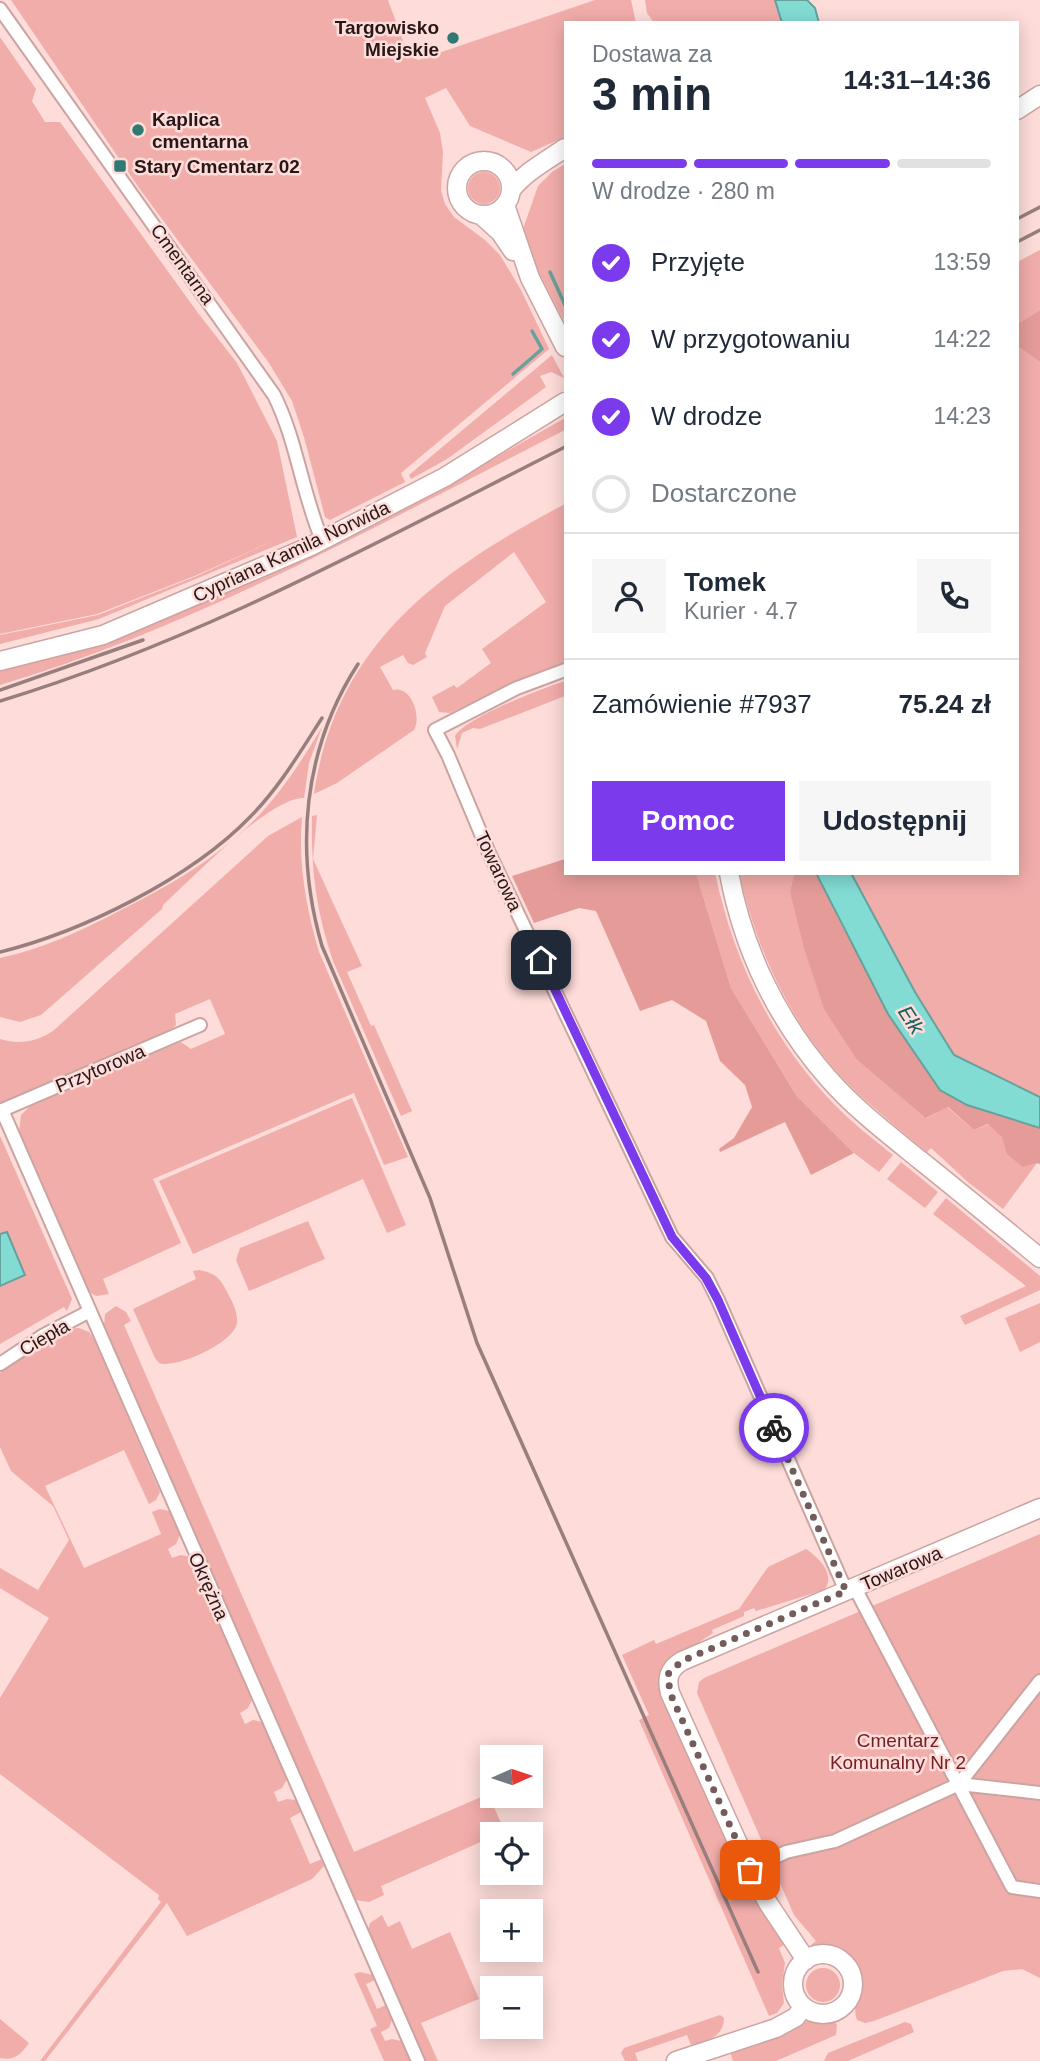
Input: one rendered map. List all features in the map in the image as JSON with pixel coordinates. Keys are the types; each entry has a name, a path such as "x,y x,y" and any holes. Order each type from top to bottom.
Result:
{"street":[{"name":"Cmentarna","path":"0,9 274,395 288,426 308,504 322,540"},
{"path":"1019,109 1040,95"},
{"path":"501,167 564,147"},
{"path":"530,278 508,197 509,177 501,167 490,162 475,162 467,166 457,180 456,188 461,203 473,213 481,215 498,211 508,197 518,181 564,148"},
{"path":"481,215 500,232 530,278 564,345"},
{"name":"Cypriana Kamila Norwida","path":"0,662 103,635 322,540 445,477 564,403"},
{"name":"Towarowa","path":"564,670 517,688 435,730 489,853 672,1237 706,1278 718,1300 850,1590 1040,1508"},
{"path":"730,875 742,925 759,970 787,1023 820,1068 855,1105 1040,1258"},
{"name":"Przytorowa","path":"1,1111 200,1025"},
{"name":"Okrężna","path":"1,1111 418,2061"},
{"name":"Ciepła","path":"0,1364 44,1335 90,1311"},
{"path":"806,1960 768,1903 750,1870 670,1693 668,1674 682,1661 850,1590 959,1784 1012,1887 1040,1891"},
{"path":"750,1870 786,1852 835,1841 959,1784 1040,1681"},
{"path":"959,1784 1040,1793"},
{"path":"823,1954 834,1956 849,1970 853,1990 849,2000 833,2013 812,2013 797,1999 793,1979 797,1969 806,1960 823,1954"},
{"path":"676,2061 788,2023 803,2007"}],"green space":[{"path":"11,0 388,0 408,55 418,60 595,0 631,0 636,21 564,21 564,137 531,152 470,126 446,88 425,98 440,133 443,152 441,191 445,204 454,217 500,255 521,290 549,349 401,473 405,482 330,520 325,517 292,401 269,363 139,188"},
{"path":"645,0 775,0 781,21 653,21 647,13"},
{"path":"0,37 36,89 32,101 45,122 60,122 237,363 277,441 297,537 99,619 0,644 0,635 98,615 197,576 277,539 197,575 97,614 0,634"},
{"path":"564,165 564,321 536,267 523,229 538,186"},
{"path":"484,172 495,177 500,188 495,199 484,204 473,199 468,188 473,177"},
{"path":"1040,250 1040,310 1019,323 1019,261"},
{"path":"1019,347 1040,362 1040,1097 954,1055 915,992 852,875 1019,875"},
{"path":"552,355 564,378 551,372 540,376 546,387 447,459 411,479 409,475"},
{"path":"564,419 564,431 288,570 146,633 74,661 0,685 0,668 444,487"},
{"path":"564,505 564,662 523,678 450,713 439,712 432,697 454,685 457,688 491,663 482,649 546,602 514,552 445,606 425,653 427,657 413,665 408,663 403,655 380,667 393,690 405,692 410,697 417,717 414,730 337,783 314,794 326,741 345,694 370,653 401,617 436,585 519,529"},
{"path":"564,681 564,696 480,729 473,728 462,733 457,749 455,736 473,721"},
{"path":"322,727 309,763 304,798 271,811 251,825 163,905 162,909 41,1015 20,1022 0,1017 0,958 46,944 90,926 162,888 222,849 258,817 274,798"},
{"path":"317,815 313,859 362,966 347,972 412,1111 401,1116 327,942 312,855 312,816"},
{"path":"302,817 304,885 319,952 408,1157 384,1165 354,1093 153,1179 181,1243 103,1279 109,1294 96,1296 87,1287 19,1132 21,1115 31,1105 175,1044 181,1042 191,1049 225,1034 210,999 175,1014 176,1025 171,1030 0,1103 0,1039 27,1041 53,1031 268,836"},
{"path":"697,875 716,875 732,936 744,967 773,1025 791,1052 840,1110 893,1155 879,1172 854,1153 796,1095 731,988"},
{"path":"740,875 794,875 790,892 857,1060 927,1118 947,1107 974,1130 995,1122 1037,1163 1003,1209 969,1183 931,1148 927,1152 841,1077 801,1025 784,997 747,905"},
{"path":"352,1098 406,1225 387,1233 363,1179 193,1254 159,1181"},
{"path":"0,1136 72,1299 67,1311 64,1307 0,1344"},
{"path":"901,1162 938,1192 925,1208 887,1179"},
{"path":"946,1198 1040,1276 1040,1290 965,1325 960,1316 1026,1286 933,1214"},
{"path":"308,1221 325,1259 249,1291 236,1260 240,1248"},
{"path":"193,1271 213,1274 222,1283 237,1315 237,1323 226,1339 203,1353 178,1362 159,1363 133,1309 196,1279"},
{"path":"1040,1303 1040,1342 1020,1352 1005,1318"},
{"path":"116,1306 126,1312 131,1321 124,1325 354,1852 480,1797 480,1808 494,1808 501,1822 480,1822 480,1842 381,1886 384,1895 369,1902 355,1900 104,1327 105,1314"},
{"path":"79,1328 89,1332 94,1339 160,1492 156,1500 149,1504 124,1450 45,1486 84,1568 161,1534 152,1512 160,1509 169,1511 180,1535 176,1544 168,1549 172,1558 181,1555 190,1557 252,1700 248,1708 240,1713 245,1724 253,1720 262,1722 287,1779 282,1788 274,1792 278,1802 296,1800 301,1812 290,1818 310,1864 322,1859 324,1866 312,1879 187,1936 167,1903 45,2061 40,2061 161,1902 159,1895 0,1774 0,1698 49,1618 0,1588 0,1568 38,1590 69,1540 53,1506 11,1471 0,1447 0,1373 60,1333"},
{"name":"Cmentarz Komunalny Nr 2","path":"1040,1534 1040,1978 1022,1969 1003,1971 865,2023 857,2020 857,1978 851,1963 834,1952 811,1945 816,1941 794,1915 697,1693 699,1682"},
{"path":"806,1549 816,1557 827,1573 824,1590 756,1611 754,1608 744,1612 744,1616 712,1630 713,1633 666,1664 763,1908 784,1945 779,1948 785,1963 782,1984 784,2003 777,2013 769,2016 639,1720 649,1715 622,1655 654,1640 656,1644 739,1609 768,1567"},
{"path":"382,1915 388,1927 400,1921 412,1949 450,1932 479,1999 421,2023 438,2061 425,2061 368,1930 370,1923"},
{"path":"823,1968 835,1973 840,1985 835,1997 823,2002 811,1997 806,1985 811,1973"},
{"path":"360,1972 373,1975 375,1980 366,1984 377,2009 386,2005 392,2020 389,2028 381,2032 385,2041 401,2041 410,2061 384,2061 370,2029 377,2026 354,1974"},
{"path":"720,2015 724,2018 721,2030 709,2040 691,2045 687,2035 635,2053 638,2061 625,2061 621,2053 624,2048"},
{"path":"0,2019 29,2043 14,2057 0,2058"},
{"path":"813,2019 834,2021 837,2025 836,2035 776,2061 733,2061 730,2052"},
{"path":"905,2022 911,2024 914,2032 848,2061 824,2061 828,2053"}],"shaded area":[{"path":"1040,310 1040,362 1019,347 1019,323"},
{"path":"564,859 564,875 697,875 731,988 796,1095 854,1153 811,1175 785,1122 720,1152 719,1149 734,1138 752,1107 745,1085 720,1061 706,1021 672,1000 640,1011 596,911 579,908 534,923 512,876"},
{"path":"794,875 817,875 843,928 940,1090 967,1105 1040,1128 1040,1164 1023,1167 1007,1154 1002,1137 988,1124 974,1130 948,1107 926,1118 857,1060 824,1009 804,948 790,892"}],"water":[{"path":"775,0 807,0 815,8 818,21 781,21"},
{"name":"Ełk","path":"817,875 852,875 915,992 954,1055 1040,1097 1040,1128 967,1105 940,1090 888,1014"},
{"path":"7,1232 25,1275 0,1286 0,1234"}],"waterway":[{"path":"550,272 564,303"},
{"path":"513,374 542,349 532,331"}],"railway":[{"path":"1019,218 1040,207"},
{"path":"1019,241 1040,230"},
{"path":"0,701 74,677 218,619 358,552 564,448"},
{"path":"0,690 143,640"},
{"path":"358,664 325,730 309,801 308,873 322,946 430,1198 477,1343 758,1972"},
{"path":"0,952 100,917 134,900 198,861 261,806 322,718"}],"way so far":[{"path":"750,1870 667,1683 668,1674 682,1661 846,1591 774,1428"}],"place":[{"name":"Targowisko Miejskie","path":"453,38"},
{"name":"Kaplica cmentarna","path":"138,130"},
{"name":"Stary Cmentarz 02","path":"120,166"}],"route":[{"path":"541,960 672,1237 706,1278 718,1300 774,1428"}]}
